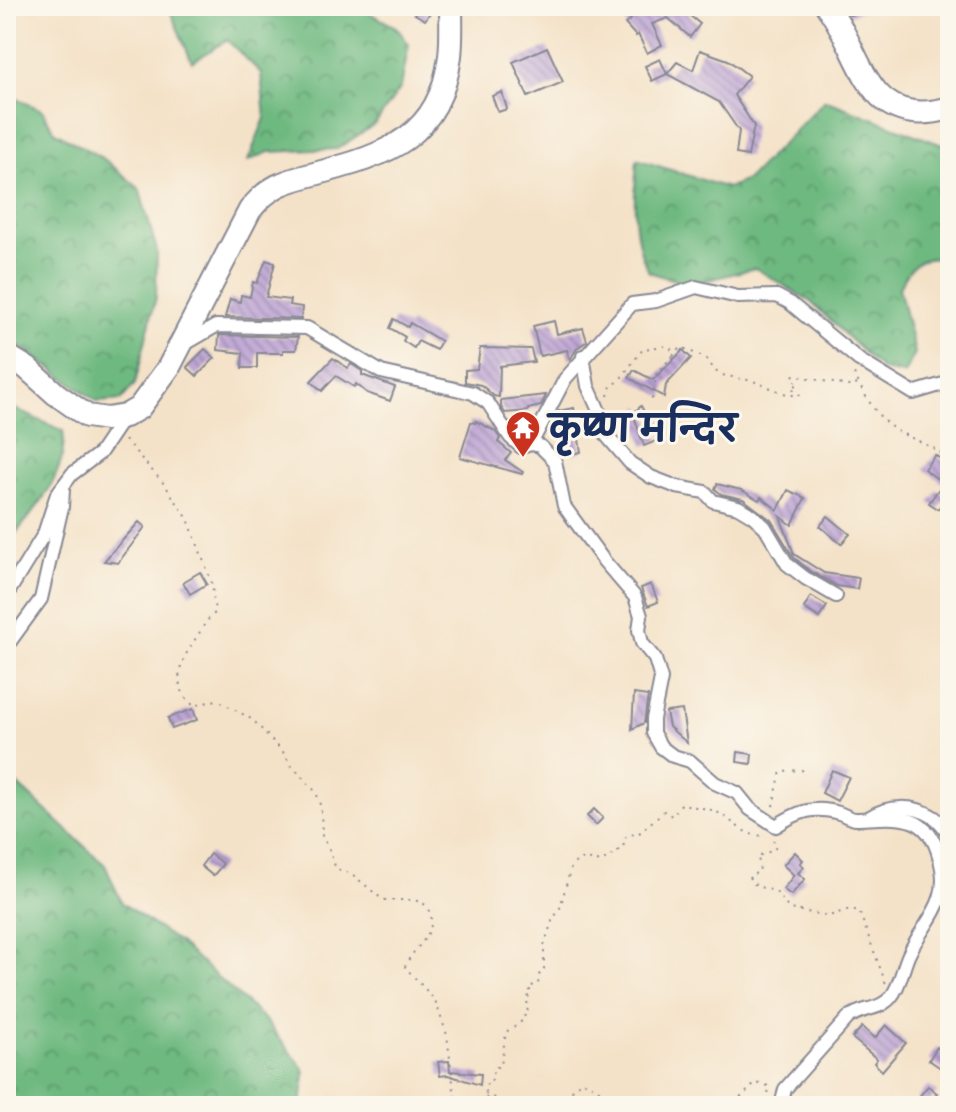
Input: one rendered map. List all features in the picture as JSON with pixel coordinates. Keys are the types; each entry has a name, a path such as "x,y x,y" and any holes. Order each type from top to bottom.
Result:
{"highway":[{"path":"6,355 87,416 121,423 145,403 260,197 293,178 362,160 395,146 415,133 430,117 443,88 450,56 451,6"},
{"path":"827,6 843,28 867,80 887,104 913,113 934,113 950,108"}],"street":[{"path":"531,444 565,379 632,304 656,301 696,287 738,297 777,296 790,303 859,360 913,393 950,382"},
{"path":"179,347 216,326 307,328 381,372 473,393 488,403 516,445 540,446 555,461 564,506 635,597 641,616 639,630 642,643 655,659 661,679 653,719 653,733 661,747 673,756 690,761 715,783 737,793 750,809 776,826 805,810 840,814 853,820 870,817 888,808 910,809 934,816 950,835"},
{"path":"583,356 588,386 606,435 630,463 651,477 677,487 705,492 713,501 738,507 753,516 765,527 787,564 836,596"},
{"path":"6,596 44,534 52,506 63,485 72,474 100,453 121,423"},
{"path":"6,647 41,599 62,507 63,485"},
{"path":"781,1106 785,1089 848,1018 856,1012 880,1007 893,995 910,951 940,898 944,873 934,838 926,827 908,817 891,820 870,817"}],"path":[{"path":"603,420 604,405 611,386 618,382 643,349 665,346 671,349 673,356"},
{"path":"652,400 657,373 681,347 707,359 722,375 753,381 789,395 800,395 792,388 799,385 792,377 794,375 848,386 859,384"},
{"path":"854,373 865,396 890,426 941,452 950,461"},
{"path":"121,423 188,519 212,583 215,613 206,621 186,652 178,673 183,697 194,706 216,700 223,703 253,720 283,752 316,792 321,808 322,837 336,869 352,874 383,900 415,900 426,905 431,912 432,929 414,949 405,967 435,1000 447,1035 455,1098 459,1106"},
{"path":"809,770 781,771 772,808 776,826 773,842 776,847 758,856 760,871 749,877 759,889 777,893 789,909 829,916 850,909 859,911 882,978 893,995"},
{"path":"484,1094 488,1088 486,1083 493,1079 493,1069 501,1065 506,1032 525,1019 524,1012 529,1009 526,998 531,995 529,986 538,985 539,975 544,969 544,946 560,908 571,867 577,861 602,862 623,847 626,837 637,835 664,811 672,816 682,803 713,810 743,832 764,836 776,826"},
{"path":"554,1106 560,1104 583,1081 601,1091 605,1106"},
{"path":"739,1106 741,1097 756,1083 769,1086 766,1093 768,1106"},
{"path":"484,1094 491,1106"},
{"path":"484,1094 505,1106"}],"green space":[{"path":"168,6 356,6 396,27 409,44 401,87 375,124 337,149 269,152 248,161 265,118 261,73 227,40 192,62"},
{"path":"6,94 42,110 55,132 104,159 139,188 157,251 156,297 135,384 121,400 98,402 6,337"},
{"path":"825,100 950,148 950,259 931,258 918,262 899,288 915,353 904,374 882,370 811,302 755,268 689,285 649,272 639,246 635,202 637,159 727,188 747,180"},
{"path":"6,405 63,431 63,447 55,478 47,492 6,544"},
{"path":"6,774 105,865 122,903 178,942 264,1019 305,1071 301,1106 6,1106"}],"building":[{"path":"421,6 432,10 425,20 415,14"},
{"path":"654,6 684,6 683,10 700,24 690,37 668,18 652,24 662,45 647,53 638,34 636,36 625,24 640,11"},
{"path":"844,6 871,6 871,7 850,15"},
{"path":"547,47 563,82 528,97 513,62"},
{"path":"700,50 728,60 749,76 734,95 754,126 748,156 736,154 739,131 719,102 667,74 677,62 693,70"},
{"path":"660,59 667,74 652,81 645,66"},
{"path":"502,92 507,109 498,112 492,96"},
{"path":"266,260 275,263 266,297 290,300 289,305 302,307 301,319 225,317 230,299 240,302 241,295 250,297 253,282 257,283"},
{"path":"394,319 408,327 410,323 441,341 436,350 418,341 414,348 403,341 405,337 390,328"},
{"path":"554,321 557,334 583,328 587,341 577,348 570,360 567,350 540,356 533,326"},
{"path":"219,335 298,337 296,350 257,353 257,368 242,368 243,353 218,350"},
{"path":"480,348 531,349 534,362 500,366 499,397 494,396 481,385 465,382 465,370 477,369"},
{"path":"205,349 215,358 197,376 187,367"},
{"path":"683,350 691,358 666,385 664,397 629,378 634,370 653,380"},
{"path":"333,358 348,368 351,364 362,371 362,375 395,387 390,401 367,393 356,384 354,387 336,376 322,391 311,381"},
{"path":"546,395 541,406 528,411 505,413 501,407 501,400"},
{"path":"641,406 659,440 644,446 633,413"},
{"path":"574,408 581,452 571,454 566,428 551,425 559,411"},
{"path":"476,421 495,431 500,438 498,442 511,453 505,460 522,474 460,457 471,422"},
{"path":"935,455 950,466 950,474 943,483 924,469"},
{"path":"717,484 741,490 759,500 761,497 778,510 788,490 805,498 792,525 780,516 794,554 824,573 859,578 857,589 837,586 810,571 794,558 771,520 743,499 721,494 715,489"},
{"path":"938,490 947,496 938,509 929,503"},
{"path":"828,516 850,534 841,544 820,526"},
{"path":"139,522 145,527 118,563 104,561"},
{"path":"200,572 207,584 190,594 183,582"},
{"path":"651,584 658,602 648,606 641,588"},
{"path":"811,596 827,606 819,618 804,608"},
{"path":"634,694 648,696 644,723 632,729"},
{"path":"193,709 197,720 172,729 168,718"},
{"path":"682,710 687,743 669,727 666,712"},
{"path":"738,752 752,754 751,764 737,762"},
{"path":"832,770 849,777 837,801 822,793"},
{"path":"594,809 603,818 596,825 587,816"},
{"path":"795,852 803,860 800,863 804,867 798,873 805,879 791,895 783,889 794,875 783,865"},
{"path":"210,854 223,864 213,876 201,866"},
{"path":"886,1025 906,1043 882,1071 874,1063 877,1059 852,1038 862,1027 875,1038"},
{"path":"937,1047 950,1059 945,1071 929,1060"},
{"path":"449,1061 450,1071 481,1074 480,1085 448,1075 440,1076 438,1062"},
{"path":"928,1086 937,1093 926,1105 918,1098"}],"place":[{"name":"कृष्ण मन्दिर","path":"523,459"}]}
